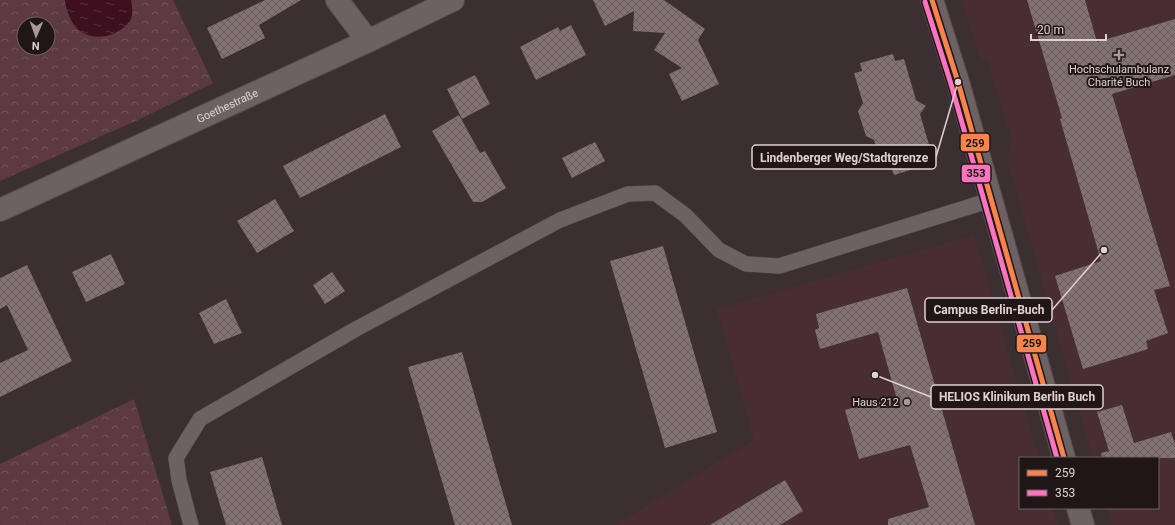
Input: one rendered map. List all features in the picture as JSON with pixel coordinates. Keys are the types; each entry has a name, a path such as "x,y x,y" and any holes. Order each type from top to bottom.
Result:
{"street":[{"path":"337,0 368,41"},
{"name":"Goethestraße","path":"0,210 368,41 453,0"},
{"path":"932,0 991,200 1064,457"},
{"path":"1078,509 1083,525"}],"lane":[{"path":"191,525 179,480 176,458 200,419 356,328 560,220 628,194 654,193 675,206 690,219 719,250 746,264 779,266 991,200"}],"shaded area":[{"path":"962,0 1175,0 1175,525 1112,525 1107,509 1159,509 1159,457 1093,457 1007,160 1012,142 989,66 978,54"},
{"path":"974,235 1039,457 1019,457 1019,509 1053,509 1058,525 615,525 754,440 717,309"}],"green space":[{"path":"0,0 173,0 213,83 140,119 0,181"},
{"path":"134,399 172,525 0,525 0,464"}],"water":[{"path":"65,0 131,0 132,16 130,21 123,28 115,33 96,37 80,31 74,24 69,15"}],"building":[{"path":"265,0 301,0 259,25 265,38 222,59 207,28"},
{"path":"593,0 664,0 705,29 698,40 719,84 682,101 669,74 682,68 654,50 665,33 633,31 634,11 605,26"},
{"path":"1027,0 1085,0 1097,42 1175,19 1175,75 1112,94 1170,286 1154,290 1168,333 1146,341 1148,349 1083,369 1055,276 1101,261 1060,119 1062,118"},
{"path":"571,25 586,55 536,80 520,47 558,27 560,31"},
{"path":"893,54 895,61 904,59 916,100 926,106 920,114 932,155 924,157 926,165 894,175 891,167 883,169 874,140 866,136 858,111 863,103 854,73 862,71 860,63"},
{"path":"475,75 490,104 462,119 447,89"},
{"path":"385,114 401,147 300,198 283,166"},
{"path":"459,115 480,153 485,151 506,188 482,202 473,202 432,131"},
{"path":"595,142 605,161 572,178 562,158"},
{"path":"275,199 294,231 257,253 237,221"},
{"path":"663,246 717,432 665,448 610,261"},
{"path":"111,254 125,284 86,302 72,272"},
{"path":"27,265 72,361 0,397 0,363 28,350 7,305 0,309 0,278"},
{"path":"332,272 345,291 325,304 313,285"},
{"name":"Haus 212","path":"907,288 975,525 888,525 888,519 929,507 910,445 859,459 845,410 896,396 878,332 820,349 815,330 819,328 816,314"},
{"path":"226,299 242,333 214,344 199,313"},
{"path":"462,352 512,525 455,525 408,367"},
{"path":"1122,405 1134,443 1171,432 1175,444 1175,458 1102,457 1101,453 1109,451 1097,412"},
{"path":"262,457 282,525 226,525 210,472"},
{"path":"785,480 803,511 780,525 710,525"}],"transit line":[{"name":"259","path":"932,0 958,82 1064,457"},
{"name":"353","path":"925,2 951,84 1057,457"}],"place":[{"name":"Hochschulambulanz Charité Buch","path":"1119,55"},
{"name":"Lindenberger Weg/Stadtgrenze","path":"958,82"},
{"name":"Campus Berlin-Buch","path":"1104,250"},
{"name":"HELIOS Klinikum Berlin Buch","path":"875,375"},
{"name":"Haus 212","path":"907,402"}]}
